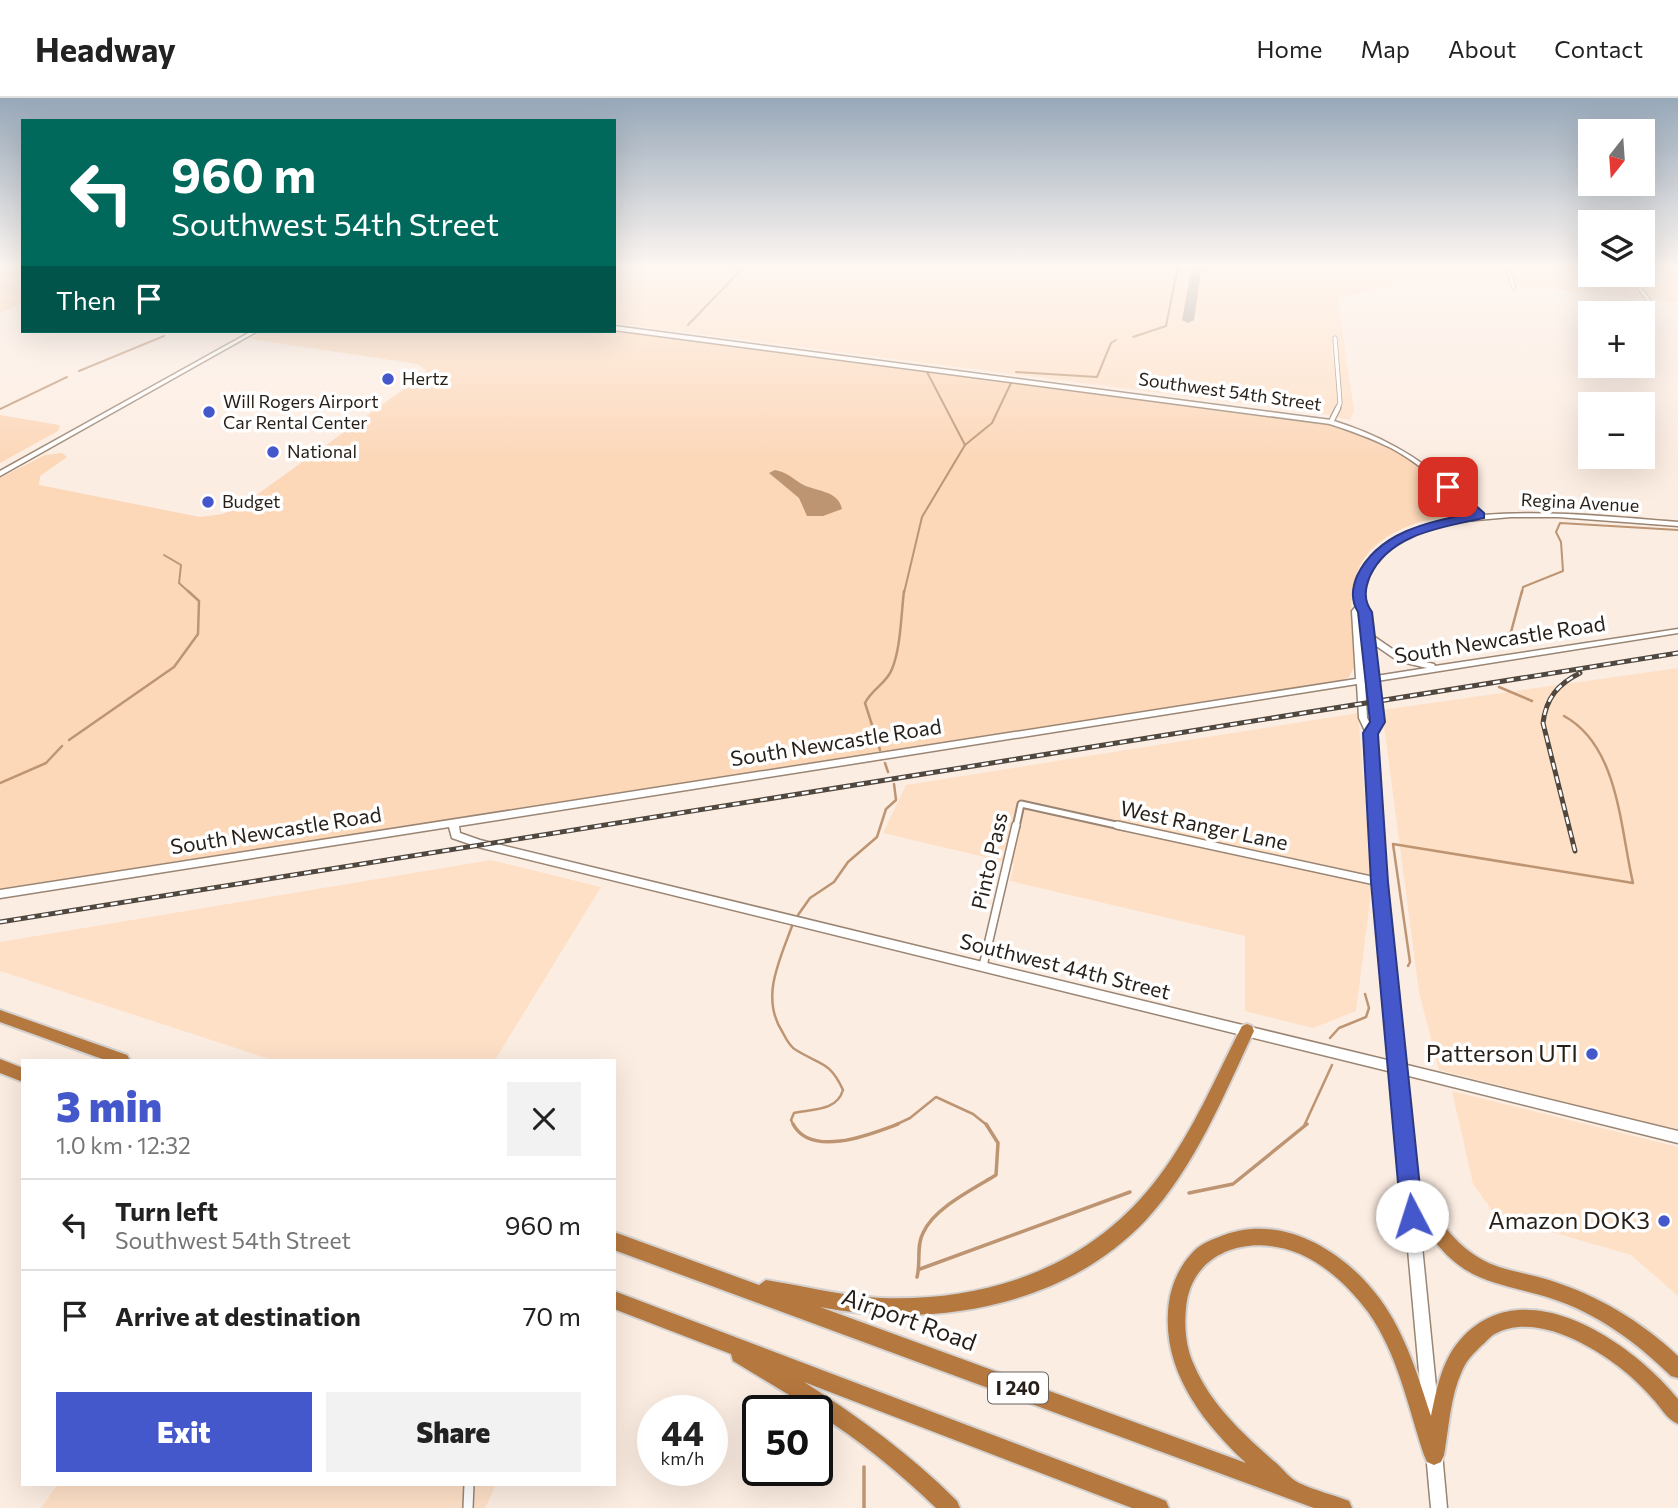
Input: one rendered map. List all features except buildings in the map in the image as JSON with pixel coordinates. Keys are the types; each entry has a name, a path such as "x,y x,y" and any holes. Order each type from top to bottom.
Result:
{"highway":[{"path":"0,1016 119,1059"},
{"path":"745,1287 878,1307 915,1307 985,1299 1051,1278 1104,1246 1146,1207 1186,1148 1247,1031"},
{"path":"0,1066 21,1074"},
{"path":"1409,1189 1441,1236 1467,1261 1492,1273 1547,1288 1592,1306 1630,1329 1678,1369"},
{"path":"1292,1490 1234,1439 1215,1418 1188,1374 1177,1337 1178,1299 1184,1280 1194,1264 1214,1247 1240,1237 1260,1235 1299,1244 1336,1265 1358,1286 1375,1307 1400,1353 1434,1455"},
{"name":"Airport Road","path":"616,1242 1342,1508"},
{"path":"616,1301 1160,1508"},
{"path":"1434,1455 1453,1368 1477,1336 1507,1322 1543,1321 1564,1325 1610,1346 1650,1380 1678,1414"},
{"path":"713,1338 860,1427 898,1457 950,1508"}],"main road":[{"name":"Southwest 54th Street","path":"643,332 1331,422 1365,432 1405,450 1480,515"},
{"path":"0,474 251,333"},
{"name":"Regina Avenue","path":"1370,733 1363,718 1356,611 1361,606 1359,587 1363,574 1370,562 1388,545 1428,526 1480,515 1678,524"},
{"path":"1361,606 1365,612 1377,722 1370,733 1380,882 1439,1504"},
{"name":"South Newcastle Road","path":"0,894 1678,631"},
{"path":"1368,636 1401,659 1420,665 1453,667"},
{"path":"478,844 467,832 473,823 483,818"},
{"name":"Southwest 44th Street","path":"453,823 456,835 478,844 1678,1138"}],"street":[{"path":"1331,422 1340,403 1335,338"},
{"name":"West Ranger Lane","path":"1021,804 1380,882"},
{"name":"Pinto Pass","path":"983,966 1021,804"},
{"path":"468,1508 469,1486"}],"shaded area":[{"path":"620,332 1325,423 1385,445 1404,455 1438,480 1467,511 1451,517 1420,522 1394,533 1375,546 1363,561 1352,597 1354,667 1349,677 1338,683 0,891 0,478 45,455 62,453 67,457 40,476 39,485 200,517 223,514 241,506 422,376 426,370 417,364 251,339 258,333"},
{"path":"683,332 1343,332 1354,412 1349,420 1324,414"},
{"path":"0,415 60,426 58,431 0,463"},
{"path":"775,470 806,486 831,494 842,509 823,516 807,516 799,498 769,473"},
{"path":"1678,668 1678,1131 1439,1070 1419,992 1382,710"},
{"path":"1358,713 1372,885 1356,1011 1313,1028 1245,1011 1245,936 1010,881 1014,864 883,833 906,785"},
{"path":"491,860 601,887 496,1059 269,1059 0,971 0,942"},
{"path":"1452,1091 1678,1147 1678,1296 1631,1255 1496,1216 1473,1184"},
{"path":"57,1486 495,1486 485,1508 41,1508"}],"waterway":[{"path":"1133,337 1149,332"},
{"path":"79,371 164,336"},
{"path":"1016,372 1097,377 1111,343 1116,340"},
{"path":"927,372 965,445"},
{"path":"0,409 67,377"},
{"path":"965,445 992,423 1011,383"},
{"path":"904,593 922,517 965,445"},
{"path":"1522,593 1523,587 1563,571 1561,542 1556,532 1560,523 1678,530"},
{"path":"164,555 181,565 179,583 190,593"},
{"path":"69,740 174,667 198,634 199,601 188,591"},
{"path":"880,750 865,703 892,669 899,641 904,591"},
{"path":"1469,653 1511,632 1522,591"},
{"path":"1499,687 1532,701"},
{"path":"1408,966 1410,962 1393,844 1633,883 1620,814 1607,768 1596,747 1582,730 1564,716"},
{"path":"0,783 46,763 62,746"},
{"path":"885,763 888,772"},
{"path":"798,915 810,898 834,882 848,862 877,837 886,809 896,800 894,784"},
{"path":"792,926 774,980 772,993 776,1020 792,1047 829,1069 843,1090 840,1097 830,1105 794,1113 791,1120 793,1124"},
{"path":"1330,1038 1339,1028 1366,1017 1369,1008 1365,994"},
{"path":"1304,1126 1332,1065"},
{"path":"895,1125 910,1118 936,1097 973,1114 987,1125"},
{"path":"793,1124 801,1134 826,1142 857,1138 895,1125"},
{"path":"1189,1193 1233,1184 1307,1124"},
{"path":"917,1277 920,1243 928,1224 945,1207 996,1175 998,1143 987,1125"},
{"path":"920,1269 1130,1192"},
{"path":"864,1467 864,1508"}],"railway":[{"path":"0,922 1678,653"},
{"path":"1575,851 1543,723 1554,693 1580,673"}],"place":[{"name":"Hertz","path":"388,379"},
{"name":"Will Rogers Airport Car Rental Center","path":"209,412"},
{"name":"National","path":"273,452"},
{"name":"Budget","path":"208,502"},
{"name":"Patterson UTI","path":"1592,1054"},
{"name":"Amazon DOK3","path":"1664,1221"}],"route":[{"path":"1412,1216 1380,882 1370,733 1377,722 1365,612 1361,606 1359,587 1370,562 1388,545 1428,526 1480,515 1448,487"}]}
